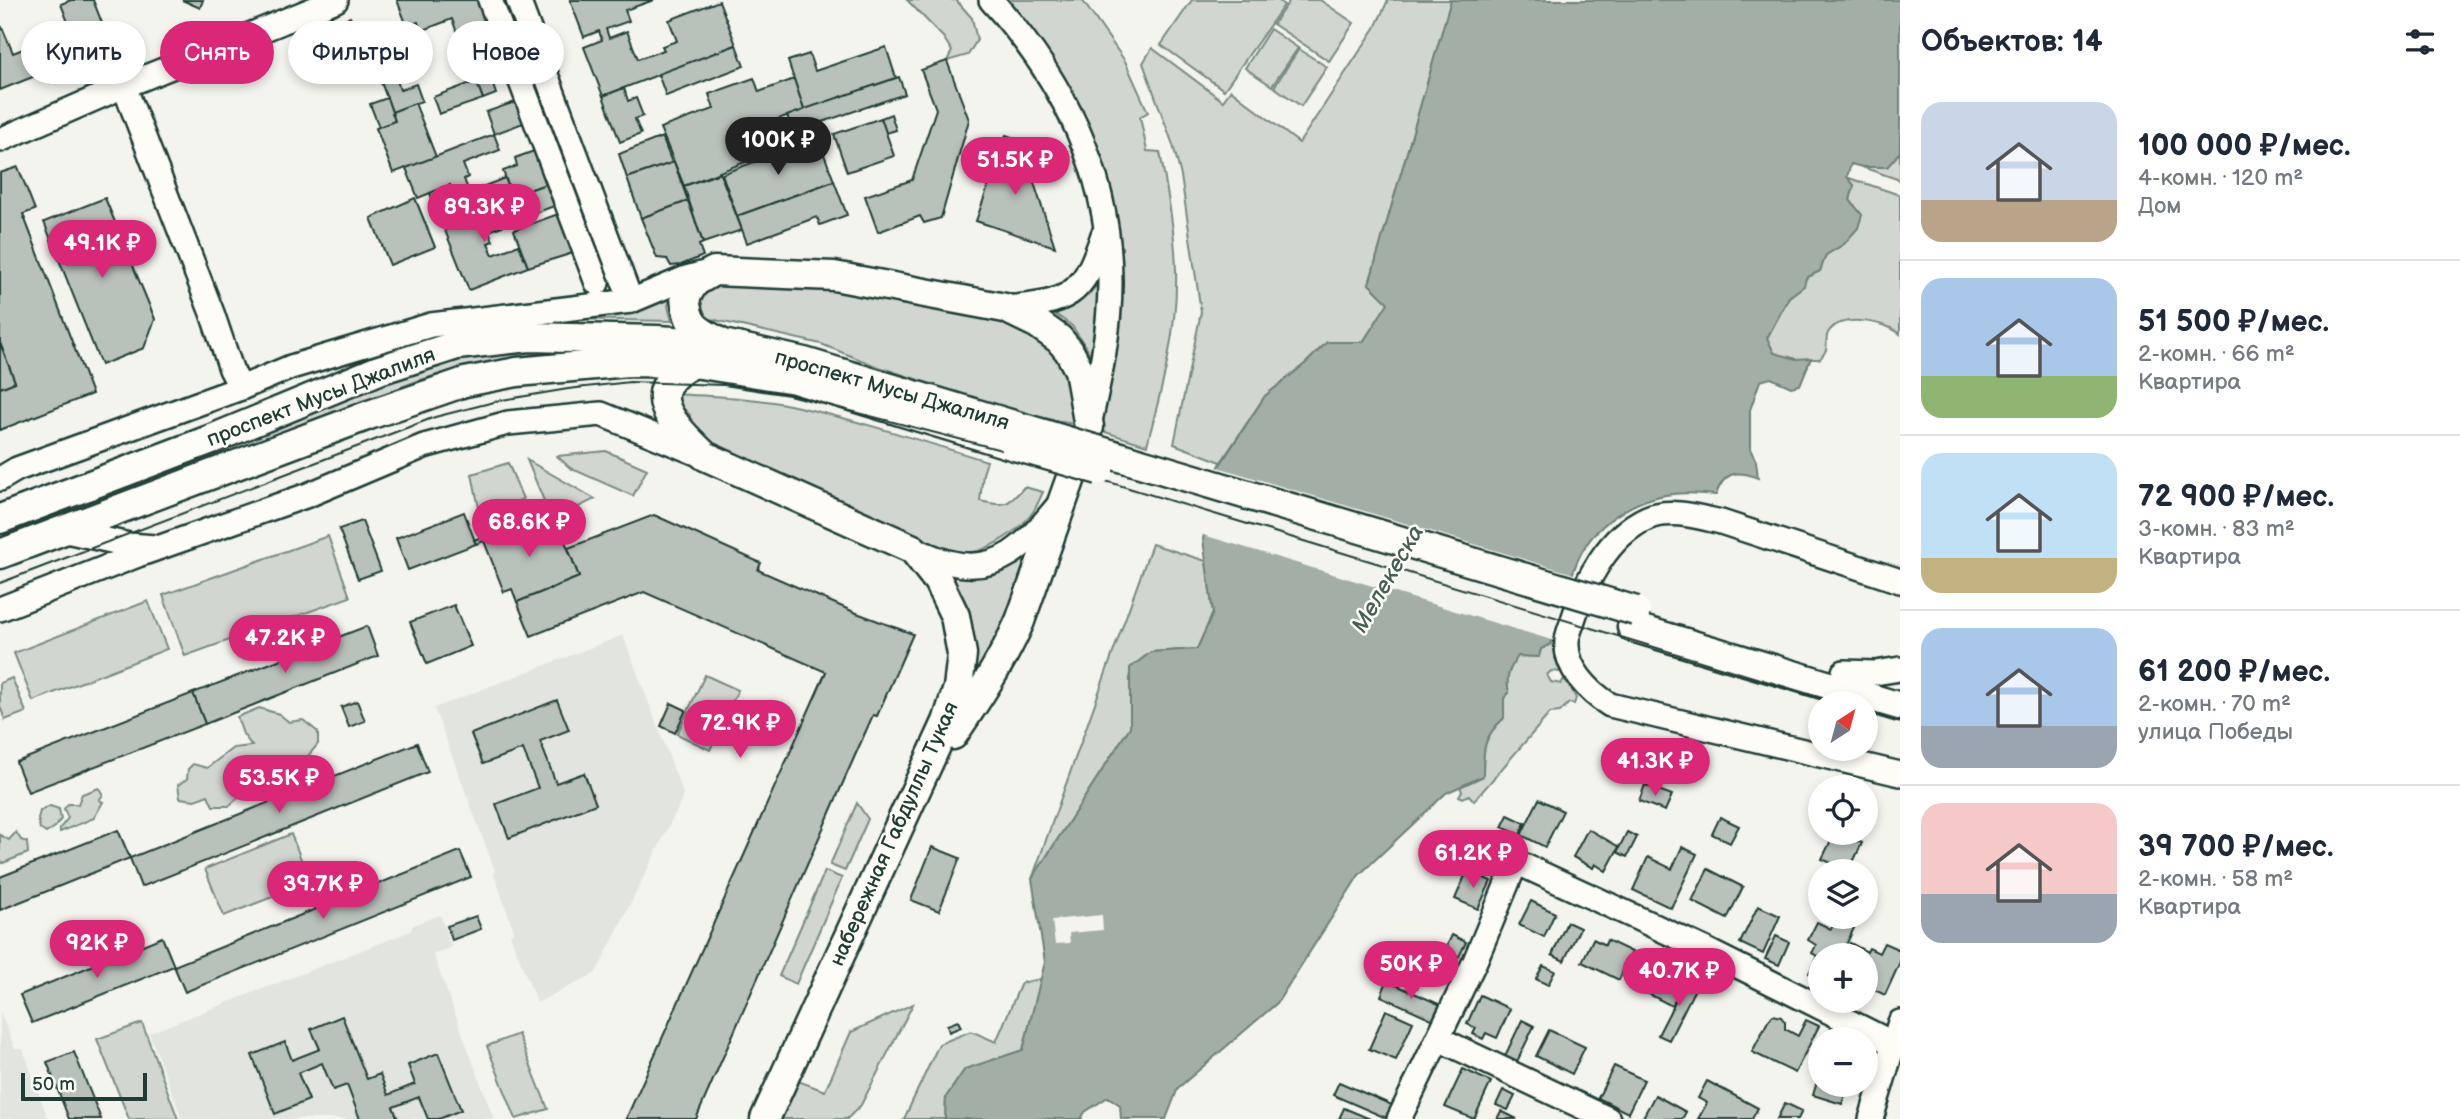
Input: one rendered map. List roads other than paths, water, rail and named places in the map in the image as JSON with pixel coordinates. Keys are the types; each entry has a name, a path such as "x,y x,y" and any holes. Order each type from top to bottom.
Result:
{"main road":[{"path":"723,344 697,330 687,316 685,297 695,282 714,271 834,276 1005,308 1047,329 1069,351 1079,370 1089,427 1008,647 985,688 923,773"},
{"name":"проспект Мусы Джалиля","path":"0,519 212,439 379,370 457,345 529,337 723,344 804,362 1017,436"},
{"name":"проспект Мусы Джалиля","path":"0,554 369,415 465,382 517,372 628,362 694,363 795,379 1017,436"},
{"path":"694,363 676,371 666,382 663,392 671,419 705,457 912,549"},
{"path":"1017,436 1634,619 1900,707"},
{"name":"набережная Габдуллы Тукая","path":"765,1119 947,722 958,688 962,654 955,615 938,581 912,549"},
{"path":"1634,619 1900,688"}],"street":[{"path":"0,140 335,0"},
{"path":"517,0 525,21"},
{"path":"990,0 1026,40 1074,118 1095,172 1106,226 1111,283 1108,330 1089,427"},
{"path":"496,2 502,21"},
{"path":"522,84 597,283"},
{"path":"549,84 631,301"},
{"path":"124,86 240,388"},
{"path":"536,122 560,113"},
{"path":"556,176 580,167"},
{"path":"1005,308 1046,304 1071,293 1081,284 1092,267 1106,226"},
{"path":"0,488 9,474 292,367 431,325 631,301 686,278 714,271"},
{"path":"492,318 657,340"},
{"path":"632,426 652,420 664,400"},
{"path":"0,609 315,493 424,446 508,423 601,414 705,457"},
{"path":"912,549 967,566 987,564 1010,556 1030,540 1063,500"},
{"path":"1899,581 1721,522 1691,515 1648,517 1628,530 1603,556 1579,600 1567,641 1571,666 1598,697 1610,705 1900,774"},
{"path":"62,530 129,545 162,548"},
{"path":"1844,672 1875,673 1900,669"},
{"path":"1399,1119 1475,961 1516,862 1704,949 1894,1044"},
{"path":"1871,1119 1900,1022"},
{"path":"1439,1039 1608,1119"}],"water":[{"name":"Мелекеска","path":"1451,0 1900,0 1900,152 1887,167 1851,164 1847,177 1854,185 1850,200 1862,215 1858,228 1844,244 1826,255 1820,271 1806,278 1804,286 1789,297 1767,338 1774,353 1796,359 1811,358 1800,385 1791,387 1771,378 1760,381 1750,410 1750,449 1756,461 1758,478 1744,474 1727,477 1716,495 1679,493 1644,501 1616,516 1593,536 1577,562 1551,644 1541,649 1539,657 1518,656 1510,669 1507,682 1509,693 1504,698 1504,718 1488,737 1483,758 1483,776 1446,793 1359,875 1277,1003 1178,1088 1166,1119 1121,1119 1120,1105 1108,1097 1085,1112 1081,1119 945,1119 946,1097 965,1069 1023,1050 1045,962 1032,879 1130,727 1130,668 1151,652 1197,649 1213,613 1203,539 1218,468 1265,396 1327,342 1363,342 1388,303 1369,284"}],"tram line":[{"path":"0,583 435,417 502,400 630,382 724,385 789,395 1013,453 1808,694"},
{"path":"1878,715 1900,721"}]}
